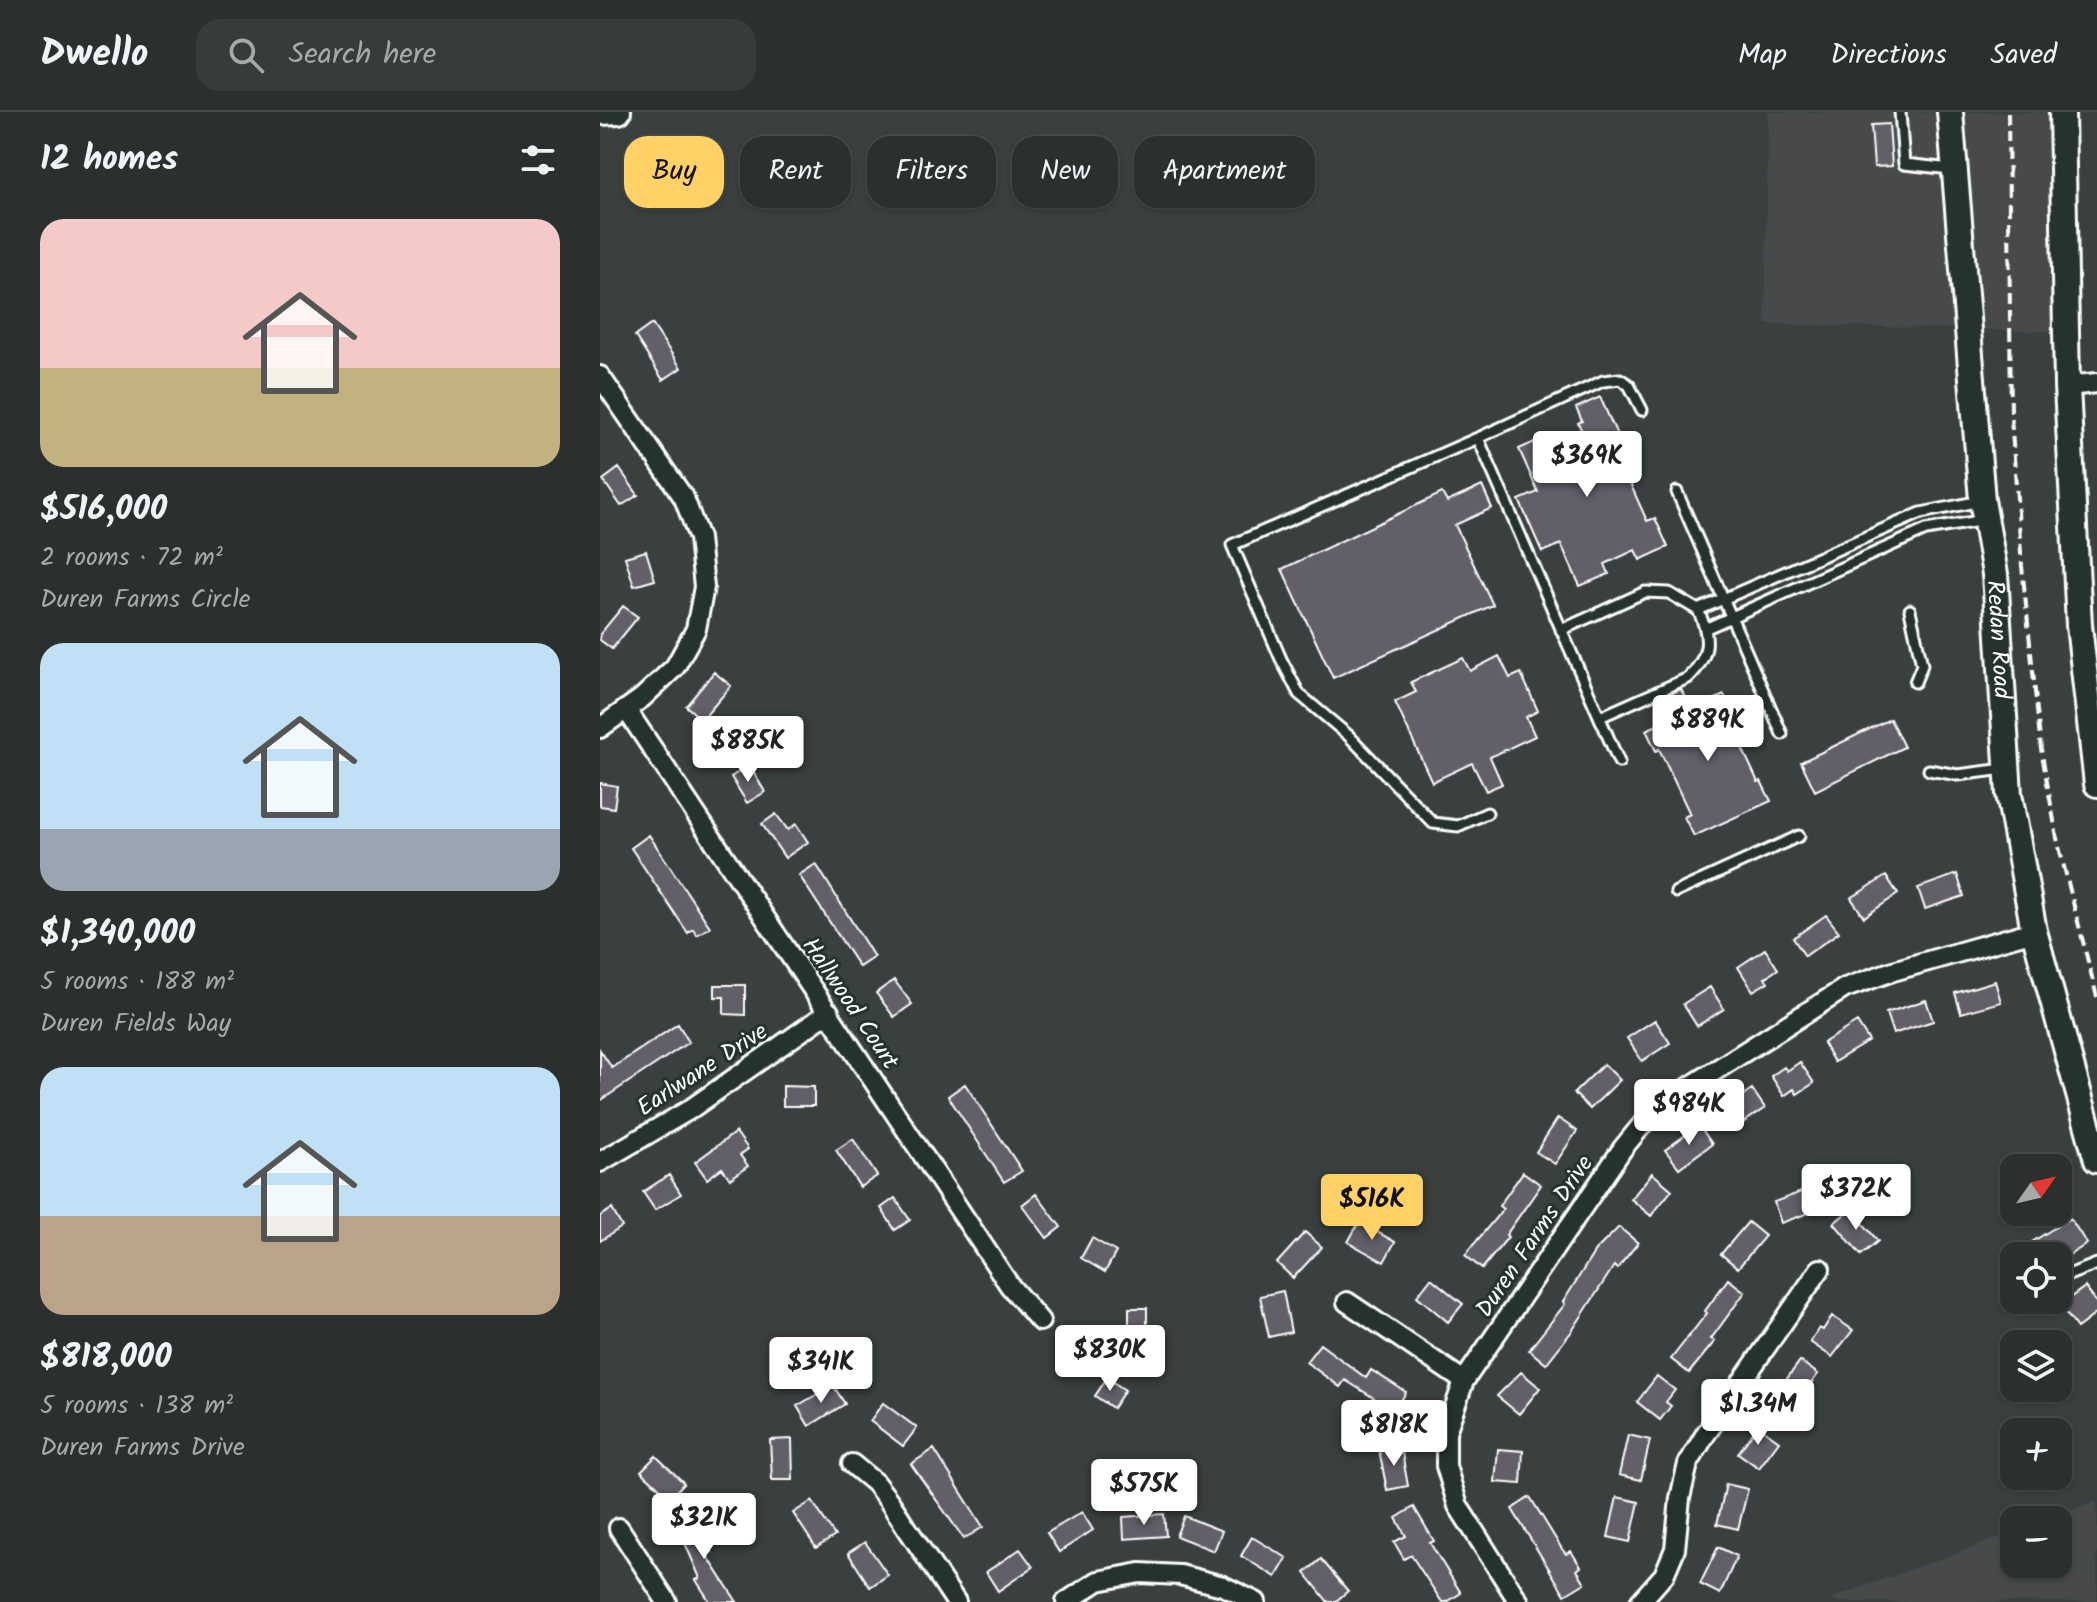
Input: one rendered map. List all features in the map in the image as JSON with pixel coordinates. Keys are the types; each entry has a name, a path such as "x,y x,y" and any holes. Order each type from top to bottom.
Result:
{"main road":[{"name":"Redan Road","path":"1950,112 1984,510 1995,574 2007,768 2021,868 2034,931 2097,1160"},
{"path":"2062,112 2067,386 2079,625 2097,784"}],"street":[{"path":"600,113 619,112"},
{"path":"600,376 684,498 696,528 703,559 702,609 687,649 667,676 600,728"},
{"path":"2067,386 2097,383"},
{"name":"Hallwood Court","path":"626,709 1010,1286 1040,1321"},
{"name":"Duren Farms Drive","path":"1519,1602 1458,1506 1446,1466 1446,1432 1464,1381 1623,1148 1646,1120 1669,1102 1845,988 1893,971 2034,931"},
{"name":"Earlwane Drive","path":"600,1162 689,1110 829,1012"},
{"path":"1640,1602 1664,1575 1675,1549 1680,1498 1688,1464 1820,1269"},
{"path":"1347,1302 1464,1381"},
{"path":"852,1464 875,1483 889,1501 956,1602"},
{"path":"619,1528 667,1602"},
{"path":"1066,1602 1098,1581 1140,1573 1180,1575 1223,1586 1256,1602"}],"lane":[{"path":"1900,112 1904,164 1955,169"},
{"path":"1487,813 1458,826 1433,823 1349,736 1299,694 1232,545 1603,381 1620,379 1629,385 1642,410"},
{"path":"1478,438 1619,762"},
{"path":"1677,492 1782,734"},
{"path":"1698,610 1921,513 1984,510"},
{"path":"1707,628 1926,530 1984,510"},
{"path":"1921,513 1926,530"},
{"path":"1561,630 1645,592 1669,593 1698,610 1707,628 1704,654 1698,669 1688,678 1600,717"},
{"path":"1910,610 1922,665 1915,682"},
{"path":"1929,770 1958,775 2007,768"},
{"path":"1676,892 1799,836"},
{"path":"2072,1274 2097,1264"}],"shaded area":[{"path":"1768,112 2063,112 2074,332 1765,324"},
{"path":"2097,1501 2097,1602 1835,1602 1832,1598 2000,1537 2000,1578 2072,1578 2072,1510"}],"building":[{"path":"1889,124 1892,166 1874,167 1871,125"},
{"path":"652,324 681,368 663,380 635,336"},
{"path":"1600,397 1619,439 1612,443 1647,521 1655,518 1668,547 1640,560 1635,550 1605,564 1609,574 1580,586 1561,544 1542,552 1519,500 1538,492 1519,449 1548,436 1552,445 1582,431 1578,423 1582,421 1576,408"},
{"path":"619,468 638,495 621,506 603,480"},
{"path":"1482,486 1492,508 1455,525 1493,605 1333,678 1282,569 1442,493 1447,502"},
{"path":"646,551 655,580 634,586 625,557"},
{"path":"623,606 638,617 612,649 600,640 600,634"},
{"path":"1499,656 1510,678 1521,673 1538,711 1526,717 1535,736 1490,757 1502,784 1486,791 1472,763 1432,782 1395,702 1416,692 1411,682 1463,658 1470,671"},
{"path":"714,672 731,686 702,720 686,706"},
{"path":"1681,689 1691,710 1724,695 1733,715 1728,718 1758,782 1761,781 1771,801 1694,836 1684,817 1690,814 1659,749 1656,751 1646,730 1679,715 1669,694"},
{"path":"1890,719 1904,747 1815,791 1801,762"},
{"path":"749,765 765,792 747,803 731,777"},
{"path":"600,783 617,786 614,808 600,806"},
{"path":"776,814 788,830 796,824 808,842 785,858 762,824"},
{"path":"649,835 710,927 697,935 693,929 688,933 631,848"},
{"path":"816,864 874,957 859,967 799,875"},
{"path":"1957,874 1964,896 1925,909 1918,888"},
{"path":"1886,876 1898,894 1864,917 1851,898"},
{"path":"1826,915 1839,932 1805,956 1793,938"},
{"path":"1765,949 1778,969 1765,978 1768,982 1753,991 1738,967"},
{"path":"894,980 912,1004 894,1017 876,993"},
{"path":"1995,981 2001,1002 1961,1013 1955,993"},
{"path":"715,985 745,985 745,1015 724,1014 724,997 715,997"},
{"path":"1710,987 1724,1009 1697,1026 1683,1004"},
{"path":"1926,1000 1933,1021 1893,1034 1886,1013"},
{"path":"1655,1020 1670,1043 1642,1061 1627,1038"},
{"path":"1857,1022 1869,1041 1834,1062 1823,1043"},
{"path":"678,1024 689,1042 600,1101 600,1050 612,1068"},
{"path":"1800,1062 1814,1083 1797,1094 1794,1089 1784,1096 1771,1076 1784,1067 1787,1071"},
{"path":"1604,1064 1620,1080 1590,1109 1574,1093"},
{"path":"965,1084 1022,1171 1004,1182 948,1096"},
{"path":"783,1086 814,1087 814,1106 783,1106"},
{"path":"1752,1089 1765,1108 1732,1130 1720,1112"},
{"path":"1558,1118 1577,1131 1555,1164 1536,1152"},
{"path":"1699,1125 1712,1144 1679,1168 1665,1150"},
{"path":"736,1132 748,1149 740,1155 748,1166 730,1179 722,1168 707,1179 695,1162"},
{"path":"853,1139 877,1176 860,1187 836,1150"},
{"path":"1523,1172 1541,1185 1506,1235 1508,1237 1482,1269 1465,1255 1503,1209 1499,1206"},
{"path":"1652,1173 1672,1190 1651,1216 1631,1199"},
{"path":"669,1175 681,1194 655,1210 643,1192"},
{"path":"1812,1188 1820,1209 1781,1223 1774,1202"},
{"path":"1036,1194 1061,1227 1047,1238 1022,1205"},
{"path":"895,1198 910,1220 895,1230 881,1208"},
{"path":"612,1209 622,1227 600,1241 600,1216"},
{"path":"1851,1209 1878,1241 1861,1255 1834,1223"},
{"path":"2072,1221 2087,1244 2072,1253 2072,1242 2032,1242 2057,1226 2072,1226"},
{"path":"1359,1222 1395,1242 1384,1262 1348,1242"},
{"path":"1748,1222 1765,1236 1738,1268 1721,1254"},
{"path":"1619,1227 1638,1243 1617,1269 1614,1266 1572,1331 1546,1364 1529,1350 1565,1304 1563,1302 1595,1251"},
{"path":"1305,1232 1322,1247 1293,1278 1277,1263"},
{"path":"1092,1238 1116,1252 1105,1272 1081,1258"},
{"path":"1431,1278 1463,1304 1448,1322 1417,1296"},
{"path":"1728,1279 1745,1292 1711,1339 1715,1341 1689,1373 1671,1359 1707,1313 1705,1311"},
{"path":"2085,1287 2097,1303 2097,1313 2077,1328 2067,1314 2072,1314 2072,1296"},
{"path":"1283,1291 1291,1332 1269,1337 1260,1296"},
{"path":"1129,1308 1147,1308 1147,1339 1129,1340"},
{"path":"1832,1316 1853,1330 1832,1357 1810,1342"},
{"path":"1320,1344 1366,1378 1371,1370 1406,1392 1395,1411 1345,1380 1340,1387 1306,1362"},
{"path":"1800,1361 1818,1374 1793,1408 1775,1395"},
{"path":"1521,1372 1540,1388 1519,1414 1497,1396"},
{"path":"1657,1376 1675,1390 1666,1402 1671,1406 1660,1420 1637,1402"},
{"path":"1107,1378 1125,1390 1113,1408 1095,1396"},
{"path":"833,1385 845,1404 809,1426 797,1406"},
{"path":"883,1403 917,1428 903,1446 870,1421"},
{"path":"1758,1426 1779,1441 1759,1468 1738,1453"},
{"path":"1628,1435 1650,1440 1641,1480 1619,1475"},
{"path":"792,1439 793,1480 772,1480 770,1440"},
{"path":"1401,1447 1408,1486 1387,1490 1379,1450"},
{"path":"934,1449 983,1527 964,1539 911,1464"},
{"path":"1498,1449 1523,1451 1521,1484 1495,1482"},
{"path":"656,1456 684,1483 670,1498 641,1471"},
{"path":"1726,1484 1748,1489 1738,1529 1717,1524"},
{"path":"1530,1497 1562,1549 1566,1554 1571,1551 1581,1567 1577,1570 1585,1583 1565,1595 1512,1509"},
{"path":"1617,1497 1639,1502 1630,1542 1608,1537"},
{"path":"812,1501 835,1536 816,1548 793,1513"},
{"path":"1414,1507 1434,1541 1430,1543 1461,1593 1447,1602 1442,1602 1411,1555 1404,1559 1394,1542 1406,1536 1396,1518"},
{"path":"1082,1512 1093,1530 1059,1552 1047,1533"},
{"path":"696,1513 712,1552 706,1554 737,1602 710,1602 696,1580 700,1578 676,1522"},
{"path":"1164,1514 1166,1536 1124,1539 1123,1517"},
{"path":"1184,1516 1222,1531 1214,1551 1176,1536"},
{"path":"1252,1537 1287,1558 1276,1577 1241,1556"},
{"path":"865,1542 888,1575 870,1587 848,1553"},
{"path":"1718,1547 1737,1556 1720,1594 1700,1584"},
{"path":"1020,1549 1033,1567 998,1591 986,1572"},
{"path":"1321,1559 1348,1591 1335,1602 1328,1602 1305,1573"}],"railway":[{"path":"2008,112 2011,417 2022,566 2041,749 2058,843 2097,997"}]}
